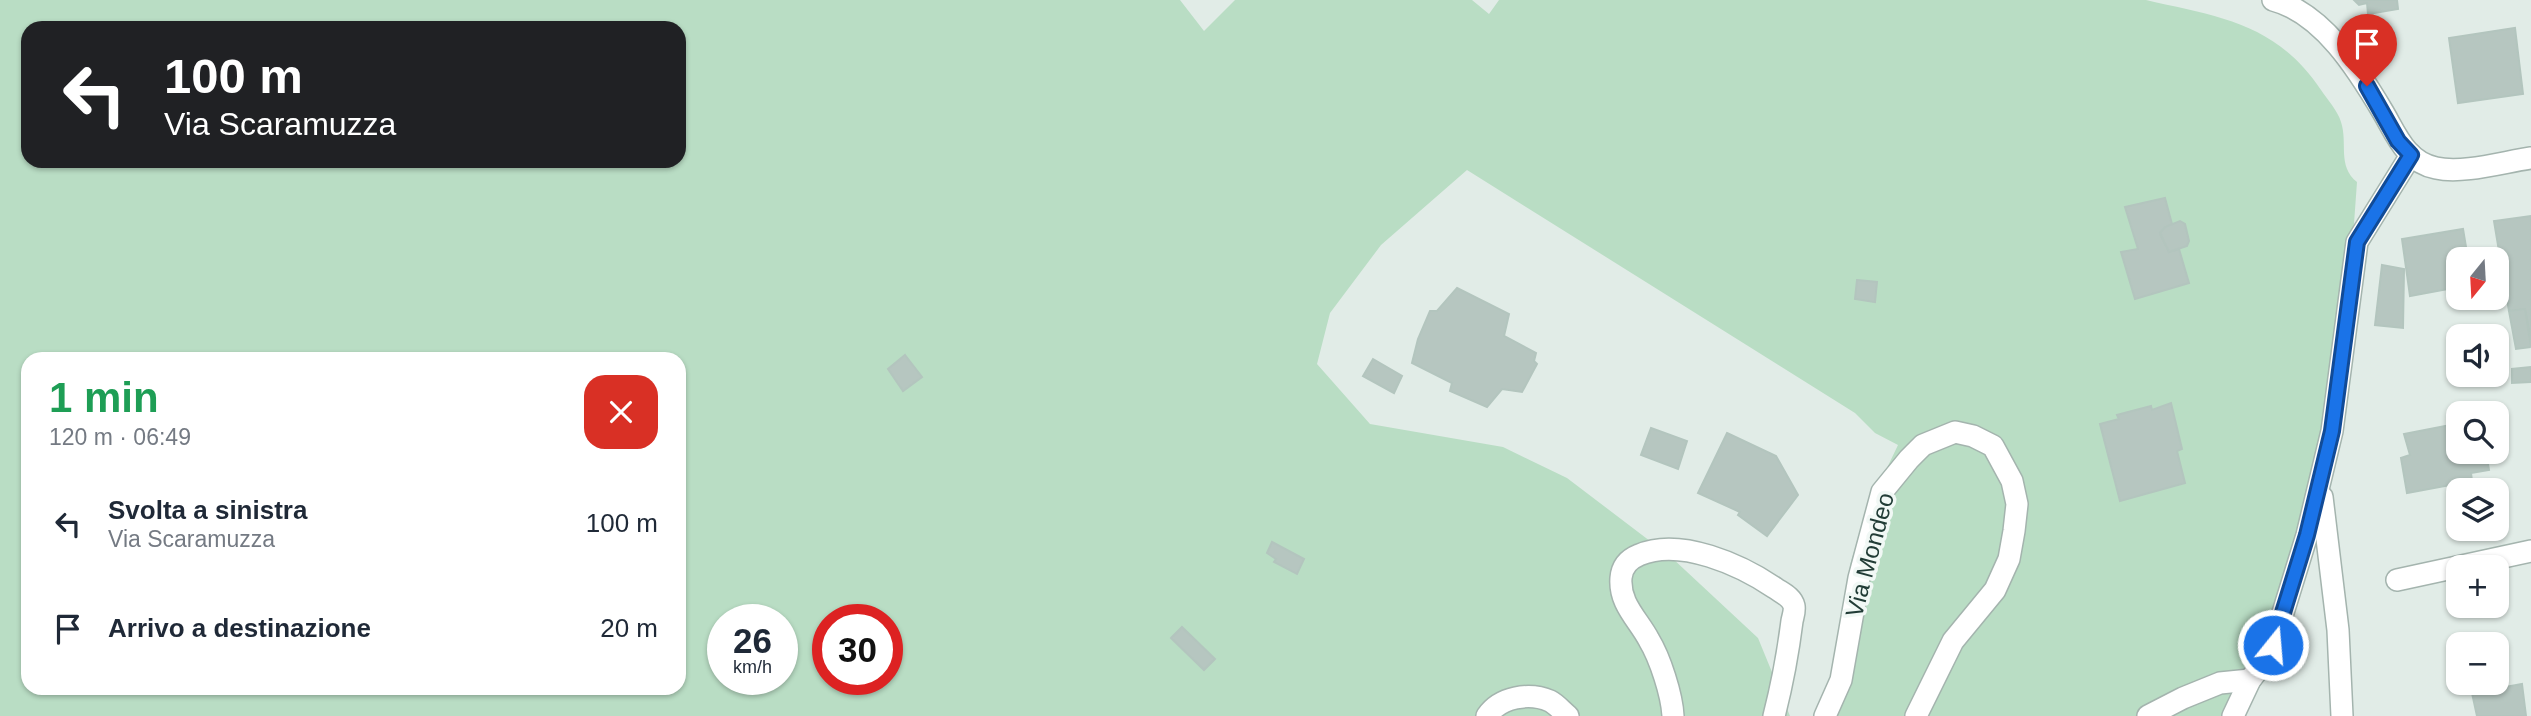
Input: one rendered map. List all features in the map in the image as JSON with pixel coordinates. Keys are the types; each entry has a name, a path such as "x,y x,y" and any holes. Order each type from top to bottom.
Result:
{"street":[{"path":"2273,0 2303,14 2349,59 2385,115 2398,141 2411,155 2434,168 2456,170 2531,158"},
{"path":"2233,716 2250,680 2273,645 2320,485 2332,431 2357,242 2411,155"},
{"name":"Via Mondeo","path":"1825,716 1841,680 1859,578 1882,492 1923,445 1955,432 1973,436 1993,446 2012,481 2017,504 2014,531 2009,559 1995,590 1953,641 1916,716"},
{"path":"2320,485 2339,630 2342,716"},
{"path":"1673,716 1667,686 1650,641 1622,596 1621,576 1625,565 1636,556 1654,550 1689,551 1731,564 1754,574 1790,598 1794,609 1774,716"},
{"path":"2397,580 2531,551"},
{"path":"2148,716 2220,683 2250,680"},
{"path":"1487,716 1496,705 1519,696 1552,702 1568,716"}],"green space":[{"path":"0,0 1180,0 1204,31 1235,0 1472,0 1489,14 1499,0 2146,0 2244,26 2285,50 2303,67 2337,114 2343,130 2347,169 2357,182 2346,335 2277,621 2229,716 1822,716 1845,633 1850,565 1866,512 1898,445 1875,433 1855,413 1467,170 1381,245 1330,313 1317,364 1370,424 1503,447 1567,478 1671,557 1758,638 1790,716 0,716"}],"building":[{"path":"2354,0 2397,0 2398,9 2368,14 2367,3 2359,5"},
{"path":"2515,28 2523,94 2458,103 2449,38"},
{"path":"2165,198 2172,224 2160,233 2169,252 2179,249 2189,283 2135,299 2121,252 2138,249 2125,207"},
{"path":"2531,216 2531,340 2525,309 2509,311 2510,247 2498,247 2494,221"},
{"path":"2180,221 2185,224 2189,241 2187,246 2169,252 2160,233 2165,227"},
{"path":"2463,229 2466,247 2446,247 2446,289 2410,296 2402,239"},
{"path":"2382,265 2404,269 2403,328 2375,325"},
{"path":"1857,280 1877,282 1875,302 1855,299"},
{"path":"1457,288 1509,314 1504,336 1536,353 1534,361 1537,364 1522,392 1502,389 1487,407 1450,391 1452,383 1412,363 1418,339 1430,311 1437,311"},
{"path":"2525,309 2531,347 2516,349 2509,311"},
{"path":"905,355 922,377 903,391 888,369"},
{"path":"1373,359 1402,376 1394,393 1363,376"},
{"path":"2531,367 2531,382 2512,383 2512,369"},
{"path":"2171,403 2182,449 2177,451 2185,483 2120,501 2100,424 2119,419 2117,415 2151,406 2152,410"},
{"path":"2446,426 2446,464 2488,464 2489,470 2471,473 2472,478 2446,478 2446,486 2407,493 2401,458 2410,455 2404,434"},
{"path":"1651,428 1687,441 1678,469 1641,455"},
{"path":"1727,433 1776,456 1798,495 1767,536 1738,515 1740,512 1698,493"},
{"path":"1272,542 1304,559 1297,574 1274,562 1276,559 1267,553"},
{"path":"1182,627 1215,659 1204,670 1171,638"},
{"path":"2522,684 2526,716 2477,716 2472,695 2509,695 2509,686"}],"route":[{"path":"2273,645 2307,535 2332,431 2357,242 2411,155 2398,141 2367,86"}]}
